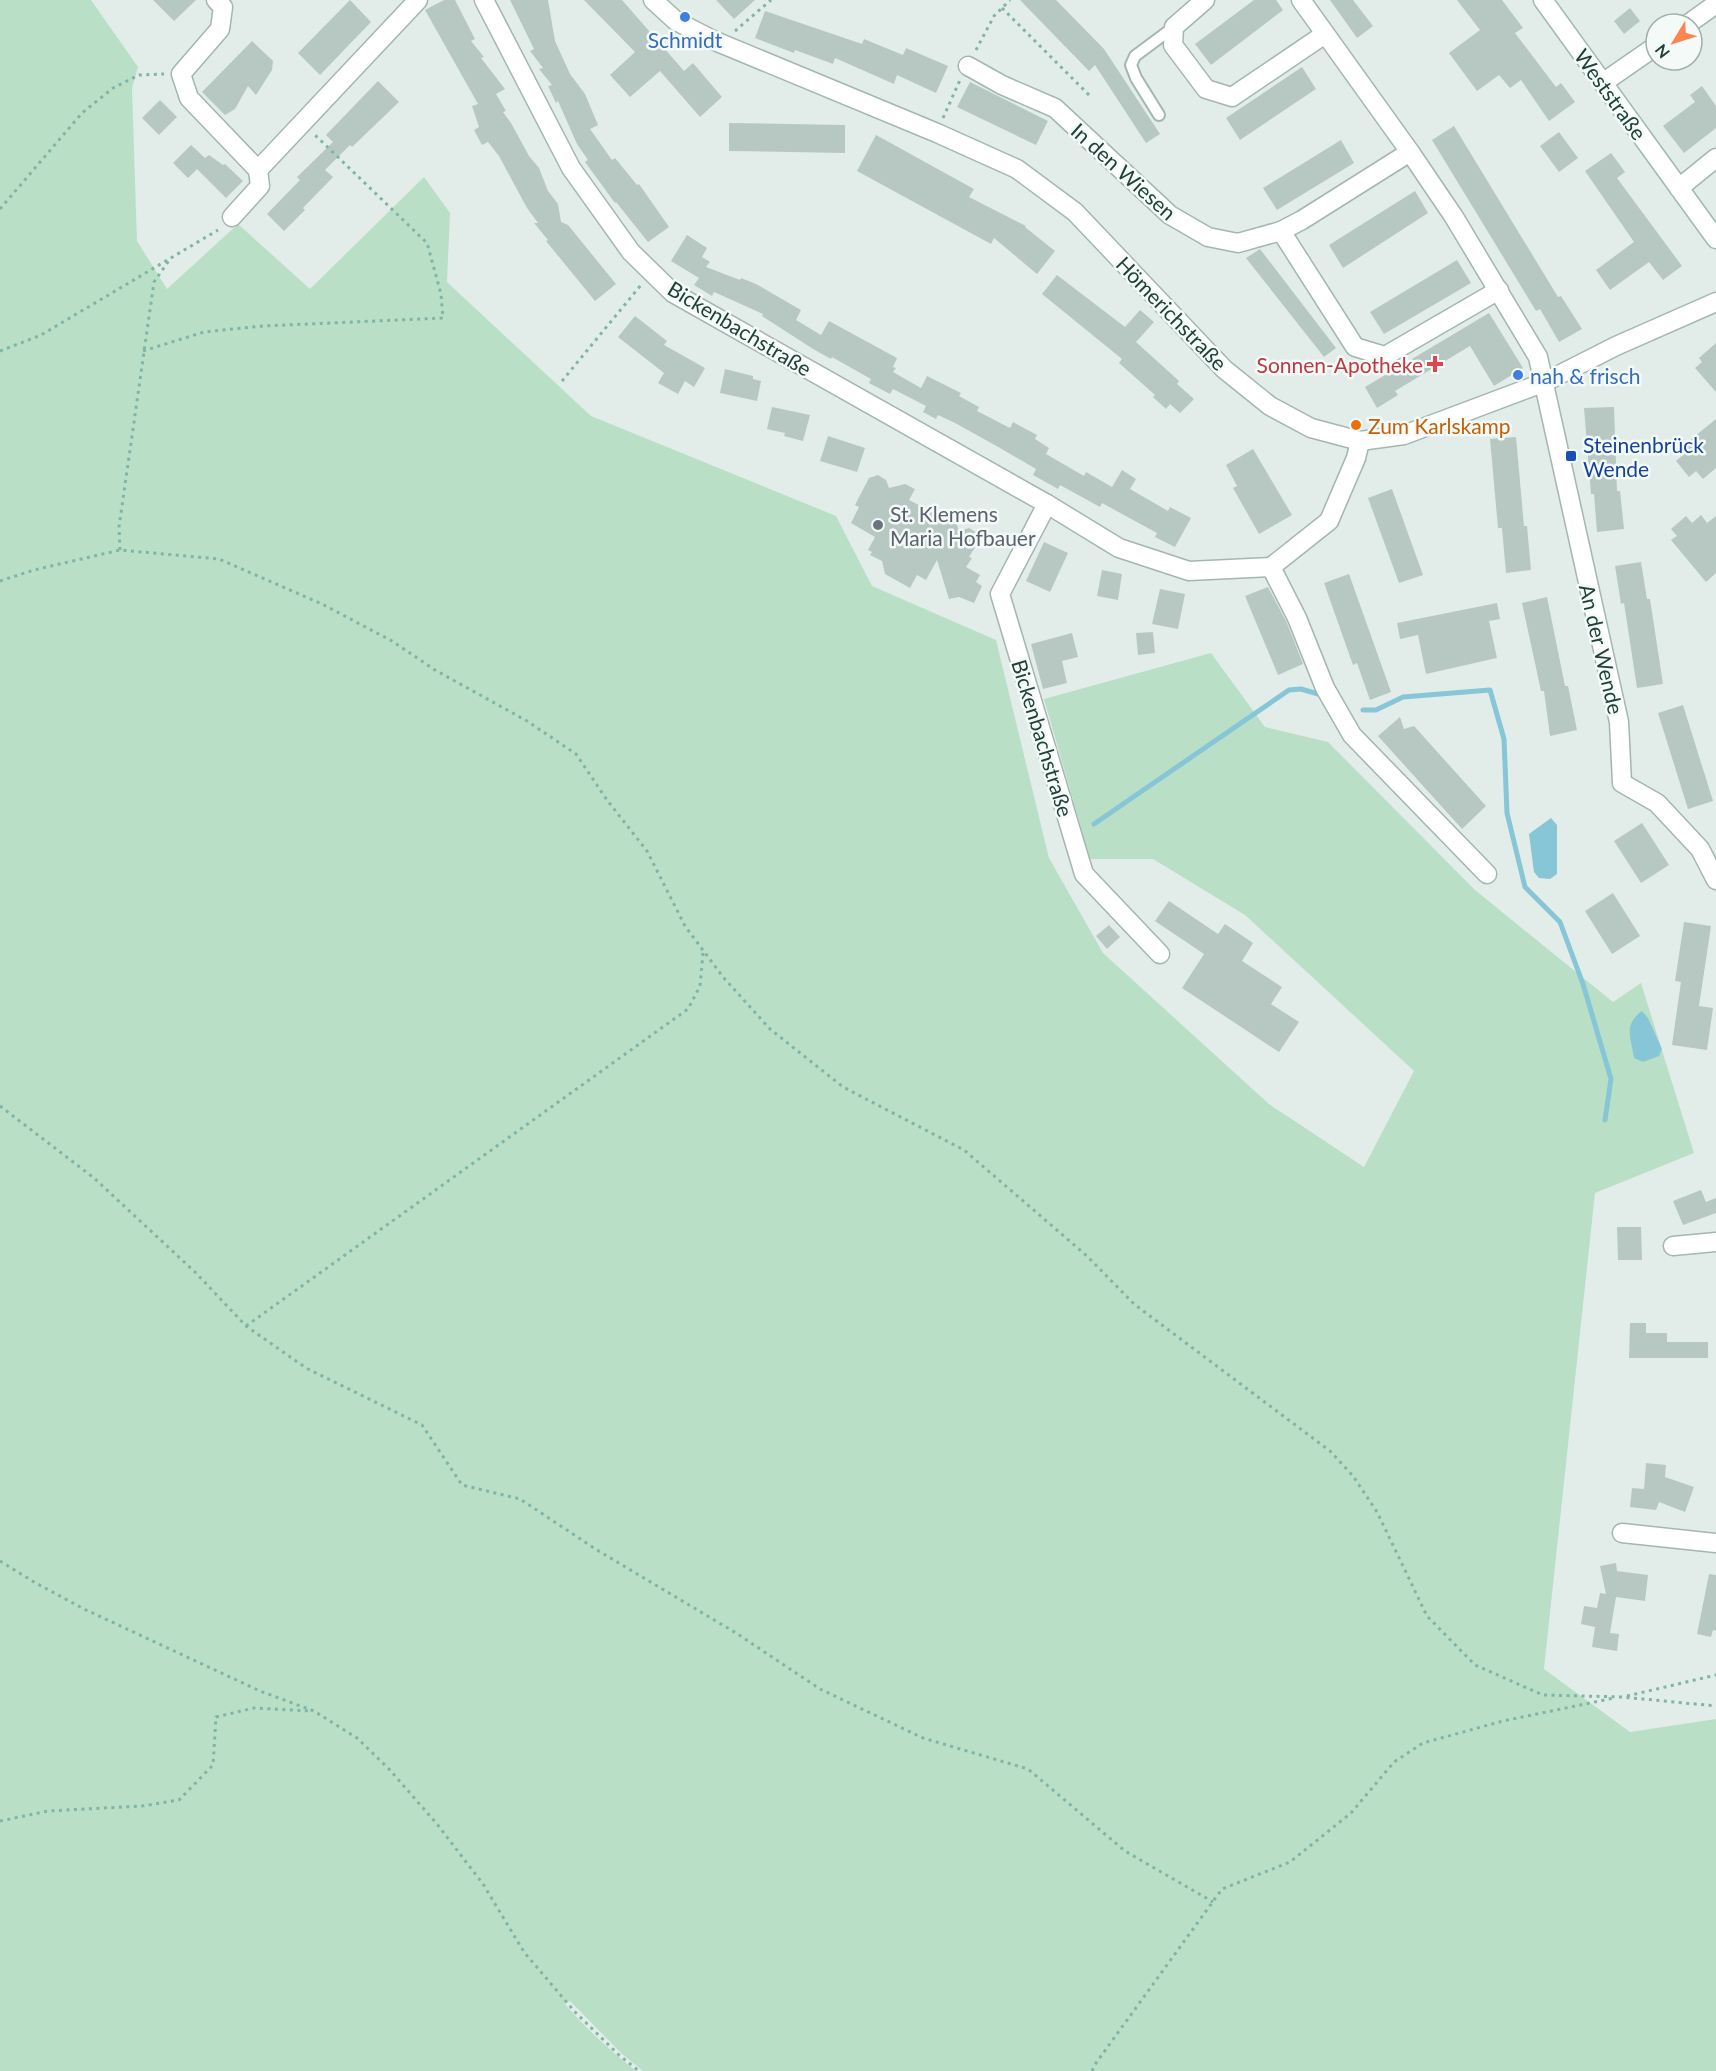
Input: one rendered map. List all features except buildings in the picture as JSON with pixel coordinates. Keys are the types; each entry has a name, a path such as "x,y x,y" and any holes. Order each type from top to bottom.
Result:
{"street":[{"path":"216,0 223,7 220,29 181,74 189,98 258,170 260,186 232,217"},
{"path":"258,170 418,0"},
{"name":"Bickenbachstraße","path":"484,0 571,168 631,252 673,293 1047,504 1119,548 1188,571 1271,567"},
{"name":"Hömerichstraße","path":"652,0 676,21 727,46 1017,169 1075,212 1224,369 1270,406 1311,428 1360,441 1404,435 1545,382 1616,346 1716,302"},
{"path":"1206,0 1174,27 1173,45 1206,89 1232,97 1326,34"},
{"path":"1301,0 1410,152 1499,290 1538,357 1545,382"},
{"name":"Weststraße","path":"1543,0 1716,239"},
{"path":"1604,82 1644,54"},
{"name":"In den Wiesen","path":"968,66 1002,85 1055,108 1170,215 1208,237 1238,243 1281,231 1302,220 1410,152"},
{"path":"1679,188 1716,158"},
{"path":"1281,231 1355,347 1385,356 1499,290"},
{"name":"An der Wende","path":"1545,382 1547,403 1619,722 1622,783 1657,803 1700,849 1716,880"},
{"path":"1360,441 1356,458 1329,521 1271,567 1297,618 1325,688 1352,735 1487,874"},
{"name":"Bickenbachstraße","path":"1047,504 1000,594 1084,874 1160,954"},
{"path":"1673,1246 1716,1242"},
{"path":"1622,1533 1716,1543"}],"lane":[{"path":"1159,115 1136,78 1131,65 1135,56 1174,27"}],"path":[{"path":"727,46 735,31 771,0"},
{"path":"1002,8 1091,97"},
{"path":"0,209 82,113 113,88 140,75 181,74"},
{"path":"143,351 204,332 263,326 442,318 441,294 427,243 303,124"},
{"path":"0,351 41,335 222,227 232,217"},
{"path":"120,550 119,527 154,282 170,259"},
{"path":"562,381 652,272"},
{"path":"0,581 34,570 120,550 219,559 312,600 392,641 435,670 527,721 576,754 607,800 647,851 684,926 723,977 770,1029 843,1088 964,1150 1087,1256 1134,1304 1330,1451 1353,1476 1377,1512 1427,1616 1475,1665 1543,1695 1622,1697 1716,1706"},
{"path":"246,1326 687,1009 700,986 703,951"},
{"path":"0,1106 94,1178 196,1273 246,1326 306,1368 422,1425 462,1485 519,1499 597,1550 736,1633 820,1689 923,1738 1028,1769 1125,1851 1213,1902"},
{"path":"0,1561 84,1609 260,1691 314,1711 357,1738 389,1769 437,1824 483,1884 524,1952 575,2012 639,2071"},
{"path":"1092,2071 1222,1889 1290,1862 1351,1813 1394,1762 1423,1743 1503,1721 1716,1675"},
{"path":"0,1821 48,1811 142,1806 179,1800 213,1765 216,1717 254,1708 314,1711"}],"green space":[{"path":"0,0 91,0 138,67 132,88 137,241 167,289 238,224 310,289 424,177 450,213 447,282 591,416 836,516 872,586 996,640 1049,858 1103,953 1269,1104 1364,1167 1414,1071 1245,915 1153,859 1090,859 1044,699 1211,653 1265,727 1328,742 1475,890 1613,1002 1641,983 1694,1153 1595,1193 1544,1669 1630,1732 1716,1719 1716,2071 643,2071 621,2053 570,2001 565,2004 581,2022 636,2071 0,2071"}],"water":[{"path":"1551,818 1557,825 1557,874 1550,879 1539,878 1534,872 1529,834"},
{"path":"1642,1011 1648,1018 1662,1049 1659,1056 1643,1062 1634,1058 1630,1038 1632,1021"}],"waterway":[{"path":"1094,824 1289,690 1301,689 1318,694"},
{"path":"1363,710 1376,710 1403,697 1490,690 1504,739 1507,813 1525,887 1560,922 1583,984 1611,1079 1605,1120"}],"place":[{"name":"Schmidt","path":"685,17"},
{"name":"Sonnen-Apotheke","path":"1435,364"},
{"name":"nah & frisch","path":"1518,375"},
{"name":"Zum Karlskamp","path":"1356,425"},
{"name":"Steinenbrück Wende","path":"1571,456"},
{"name":"St. Klemens Maria Hofbauer","path":"878,525"}]}
